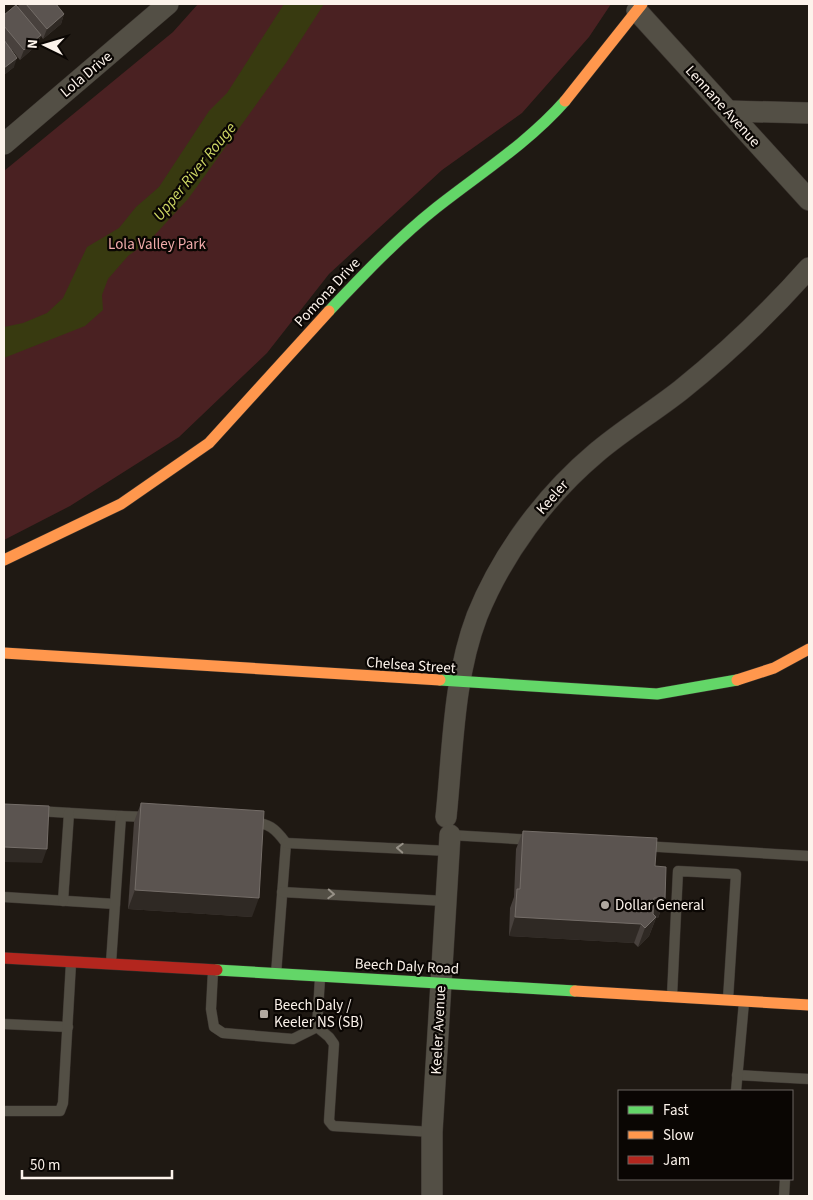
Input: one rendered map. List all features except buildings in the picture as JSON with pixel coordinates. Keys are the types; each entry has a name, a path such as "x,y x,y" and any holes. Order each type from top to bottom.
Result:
{"street":[{"name":"Lola Drive","path":"4,144 168,4"},
{"name":"Lennane Avenue","path":"640,7 728,111 809,200"},
{"name":"Pomona Drive","path":"4,560 121,504 209,443 376,260 434,210 517,146 556,111 583,80 640,7"},
{"path":"728,111 809,113"},
{"name":"Keeler","path":"448,834 459,684 469,643 487,595 511,551 546,502 596,452 680,391 738,341 782,299 809,268"},
{"name":"Chelsea Street","path":"4,653 459,684 657,694 733,682 790,662 809,649"},
{"name":"Keeler Avenue","path":"432,1196 432,1132 448,834"},
{"name":"Beech Daly Road","path":"4,958 809,1006"}],"lane":[{"path":"22,810 160,818"},
{"path":"63,900 69,812"},
{"path":"111,964 121,816"},
{"path":"238,822 267,824 275,828 286,843 276,974"},
{"path":"286,843 448,834 547,840"},
{"path":"634,846 809,856"},
{"path":"672,997 678,871 736,874 728,1000"},
{"path":"282,892 445,901"},
{"path":"4,897 115,904"},
{"path":"4,1111 60,1111 63,1103 71,962"},
{"path":"213,970 211,1009 214,1027 223,1032 293,1039 316,1027"},
{"path":"316,1027 320,976"},
{"path":"736,1090 742,1046 744,1001"},
{"path":"4,1024 68,1027"},
{"path":"316,1027 329,1037 334,1044 329,1121 333,1126 432,1132"},
{"path":"737,1075 809,1079"},
{"path":"784,1180 784,1196"}],"green space":[{"name":"Lola Valley Park","path":"198,4 611,4 589,37 522,113 442,170 329,274 267,353 179,437 70,506 4,540 4,171 173,32"}],"water":[{"name":"Upper River Rouge","path":"284,4 324,4 286,63 188,199 150,240 128,256 108,279 102,295 103,310 85,326 4,358 4,327 23,323 47,313 63,298 87,247 119,228 136,207 159,187 209,111 227,93"}],"traffic: fast":[{"path":"329,311 408,232 436,208 503,158 535,131 565,101"},
{"path":"440,680 657,694 737,680"},
{"path":"217,970 575,991"}],"traffic: slow":[{"path":"565,101 642,4"},
{"path":"4,560 121,504 209,443 329,311"},
{"path":"737,680 774,668 809,649"},
{"path":"4,653 440,680"},
{"path":"575,991 809,1005"}],"traffic: jam":[{"path":"4,958 217,970"}],"place":[{"name":"Dollar General","path":"605,905"},
{"name":"Beech Daly / Keeler NS (SB)","path":"264,1014"}]}
